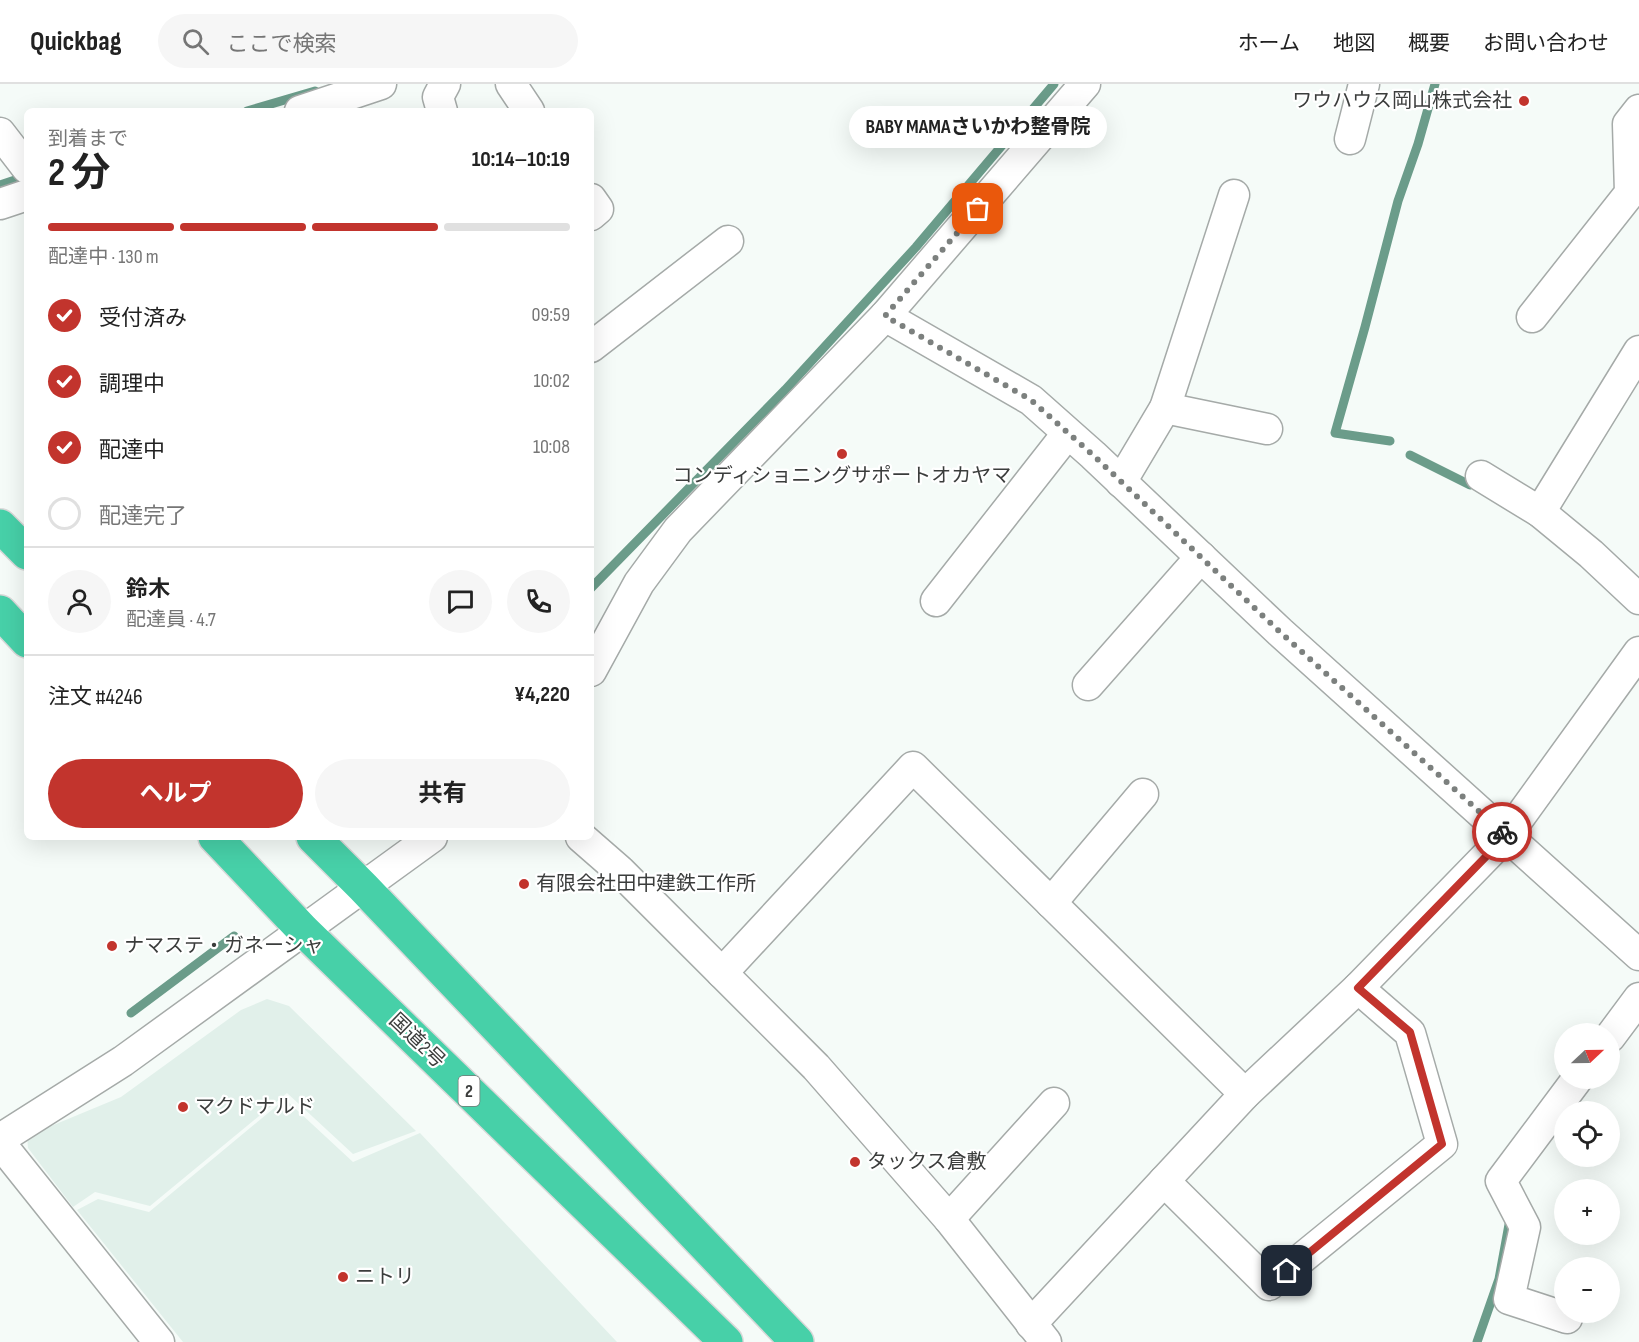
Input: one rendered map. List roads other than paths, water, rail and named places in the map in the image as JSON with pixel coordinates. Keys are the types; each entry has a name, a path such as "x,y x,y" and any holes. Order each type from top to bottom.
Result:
{"highway":[{"path":"0,526 24,550"},
{"path":"0,612 24,638"},
{"name":"国道2号","path":"217,840 303,930 726,1342"},
{"path":"316,840 794,1337"}],"street":[{"path":"309,108 381,84"},
{"path":"441,108 438,97 445,84"},
{"path":"511,84 528,108"},
{"path":"594,666 639,583 678,530 885,316 1085,84"},
{"path":"1350,139 1365,84"},
{"path":"1532,317 1630,193 1628,124 1639,110"},
{"path":"0,133 24,171"},
{"path":"0,204 24,179"},
{"path":"1121,482 1165,408 1234,195"},
{"path":"594,345 728,241"},
{"path":"885,316 1031,400 1280,632 1639,955"},
{"path":"1540,512 1639,351"},
{"path":"1165,408 1267,429"},
{"path":"936,601 1067,434"},
{"path":"1480,476 1540,512 1591,554 1639,599"},
{"path":"1088,685 1201,557"},
{"path":"584,840 620,872 816,1067 949,1219 1038,1333 1164,1181 1245,1094 1358,988 1506,836 1639,652"},
{"path":"722,973 912,767 1245,1094"},
{"path":"1051,903 1143,794"},
{"path":"159,1342 0,1141 123,1061 428,840"},
{"path":"1164,1181 1269,1285 1442,1144 1410,1032 1358,988"},
{"path":"1620,1024 1639,999"},
{"path":"1554,1314 1509,1299 1525,1227 1501,1181 1570,1089"},
{"path":"949,1219 1054,1103"}],"waterway":[{"path":"594,585 785,390 916,247 1054,84"},
{"path":"1390,441 1335,433 1398,201 1418,144 1435,84"},
{"path":"257,108 315,91"},
{"path":"0,185 24,177"},
{"path":"1410,455 1470,485"},
{"path":"131,1013 234,936"},
{"path":"1477,1342 1499,1279 1510,1219"}],"place":[{"name":"ワウハウス岡山株式会社","path":"1524,101"},
{"name":"BABY MAMAさいかわ整骨院","path":"978,209"},
{"name":"コンディショニングサポートオカヤマ","path":"842,454"},
{"name":"有限会社田中建鉄工作所","path":"524,884"},
{"name":"ナマステ・ガネーシャ","path":"112,946"},
{"name":"マクドナルド","path":"183,1107"},
{"name":"タックス倉敷","path":"855,1162"},
{"name":"ニトリ","path":"343,1277"}]}
